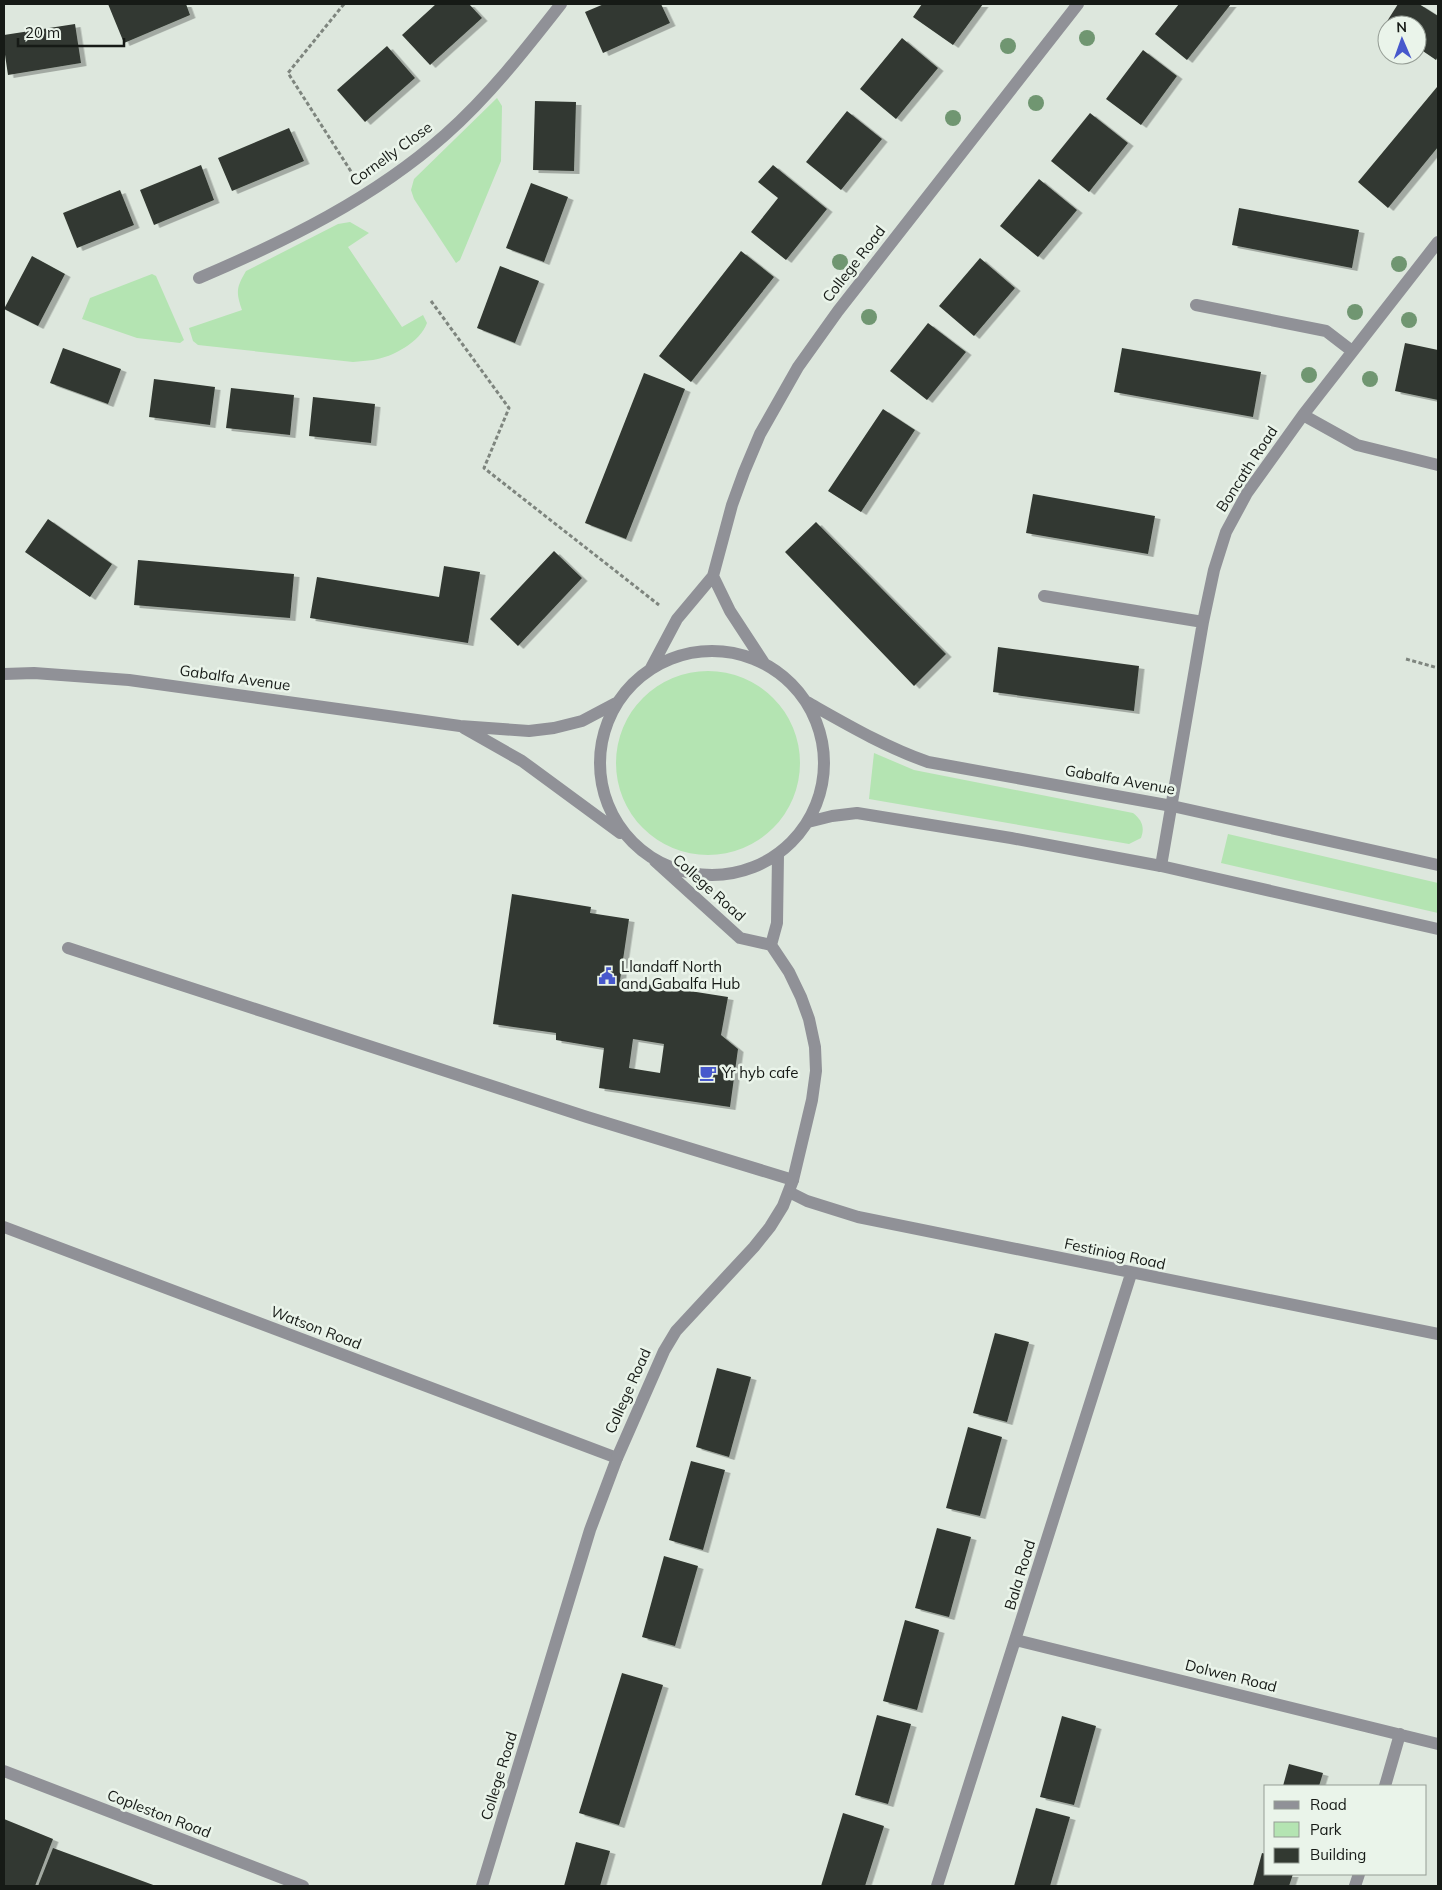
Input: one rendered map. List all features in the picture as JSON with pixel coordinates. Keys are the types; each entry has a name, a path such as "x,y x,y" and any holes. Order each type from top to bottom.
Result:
{"street":[{"name":"Cornelly Close","path":"199,278 247,258 366,194 404,168 445,135 481,100 507,72 561,4"},
{"name":"College Road","path":"651,668 677,619 713,576 732,504 744,472 760,434 798,367 838,311 1078,4"},
{"name":"Boncath Road","path":"1161,866 1203,622 1214,570 1226,532 1247,493 1303,415 1438,242"},
{"path":"1196,305 1326,330 1352,351"},
{"path":"1303,415 1357,445 1438,465"},
{"path":"713,576 730,611 764,663"},
{"path":"1044,596 1203,622"},
{"path":"626,837 606,805 598,767 603,730 616,703 635,680 651,668 683,654 727,651 764,663 788,679 807,702 820,731 825,762 821,794 808,822 794,840 778,855 749,870 717,876 685,873 655,861"},
{"name":"Gabalfa Avenue","path":"4,674 34,673 129,680 460,726 529,731 554,728 582,721 616,703"},
{"name":"Gabalfa Avenue","path":"807,702 854,729 908,755 928,762 1172,806 1438,865"},
{"name":"Gabalfa Avenue","path":"460,726 522,761 626,837"},
{"path":"808,822 832,816 857,813 1011,838 1161,866 1438,929"},
{"name":"College Road","path":"482,1886 590,1530 616,1458 664,1351 676,1331 754,1247 783,1206 791,1186 812,1100 816,1071 815,1047 809,1019 789,972 771,945 740,938 626,837"},
{"path":"771,945 777,923 778,855"},
{"name":"Festiniog Road","path":"68,948 587,1117 791,1186 807,1201 858,1217 1131,1274 1438,1334"},
{"name":"Watson Road","path":"4,1227 616,1458"},
{"name":"Bala Road","path":"937,1886 1131,1274"},
{"name":"Dolwen Road","path":"1016,1640 1438,1744"},
{"path":"1385,1785 1400,1734"},
{"name":"Copleston Road","path":"4,1771 303,1886"}],"path":[{"path":"344,4 288,73 366,194"},
{"path":"431,300 509,408 484,468 677,619"},
{"path":"1406,659 1438,668"}],"green space":[{"path":"497,98 502,106 501,161 460,260 456,263 414,199 411,190 414,179"},
{"path":"350,222 369,233 348,247 402,327 423,315 427,323 418,336 405,348 389,356 353,362 198,345 193,341 189,328 242,310 238,290 246,271 338,224"},
{"path":"152,274 156,276 184,340 180,343 137,338 82,319 90,298"},
{"path":"699,671 717,671 735,675 759,686 779,704 785,712 796,736 800,772 793,798 785,814 767,834 759,840 735,851 717,855 699,855 681,851 657,840 637,822 631,814 620,790 616,772 616,754 620,736 631,712 649,692 657,686 681,675"},
{"path":"874,753 914,770 1133,813 1142,824 1141,838 1129,844 869,799"},
{"path":"1228,834 1438,883 1438,913 1221,863"}],"building":[{"path":"108,4 186,4 190,15 124,43"},
{"path":"436,4 469,4 482,18 430,65 402,35"},
{"path":"604,4 661,4 670,23 603,53 585,12"},
{"path":"922,4 983,4 953,45 913,17"},
{"path":"1179,4 1231,4 1187,60 1155,34"},
{"path":"1398,4 1419,4 1438,16 1438,56 1436,60 1427,54 1427,15 1391,15"},
{"path":"75,24 81,63 8,75 4,35"},
{"path":"902,38 938,68 896,119 860,89"},
{"path":"387,46 415,78 365,122 337,90"},
{"path":"1143,50 1177,76 1141,125 1106,99"},
{"path":"1437,87 1438,147 1388,208 1358,182"},
{"path":"535,101 576,102 574,171 533,170"},
{"path":"847,111 882,139 841,190 806,162"},
{"path":"1090,113 1128,143 1089,192 1051,161"},
{"path":"289,128 304,161 232,191 218,158"},
{"path":"201,165 214,200 154,225 140,190"},
{"path":"773,165 827,209 786,260 751,232 778,198 758,182"},
{"path":"1039,179 1077,210 1038,257 1000,226"},
{"path":"531,183 568,197 544,262 506,248"},
{"path":"120,190 134,225 77,248 63,213"},
{"path":"1239,208 1359,230 1352,268 1232,245"},
{"path":"741,251 774,277 691,382 659,356"},
{"path":"32,256 65,274 38,326 4,309"},
{"path":"980,258 1015,288 974,336 939,306"},
{"path":"500,266 539,281 515,343 477,328"},
{"path":"928,323 966,352 927,400 890,371"},
{"path":"1405,343 1438,350 1438,400 1395,391"},
{"path":"63,348 121,369 108,404 50,383"},
{"path":"1122,348 1261,372 1253,417 1114,392"},
{"path":"644,373 685,389 626,539 585,523"},
{"path":"154,379 215,387 210,425 149,417"},
{"path":"231,388 294,395 290,435 226,428"},
{"path":"313,397 375,404 371,443 309,436"},
{"path":"883,409 915,430 861,512 828,491"},
{"path":"1033,494 1155,516 1148,554 1026,533"},
{"path":"48,519 112,564 90,597 25,552"},
{"path":"816,522 946,654 914,686 785,552"},
{"path":"554,551 582,578 518,646 490,619"},
{"path":"138,560 294,574 290,618 134,605"},
{"path":"444,566 480,572 468,643 310,618 317,577 439,597"},
{"path":"998,647 1139,666 1134,711 993,692"},
{"path":"512,894 591,907 590,913 629,919 620,980 728,997 721,1035 738,1049 730,1107 599,1088 604,1048 556,1040 556,1033 493,1024","holes":["633,1039 664,1044 660,1073 629,1068"]},
{"path":"995,1333 1029,1342 1007,1422 973,1413"},
{"path":"717,1368 751,1377 729,1457 696,1447"},
{"path":"968,1427 1002,1437 980,1516 946,1508"},
{"path":"691,1461 725,1470 703,1550 669,1540"},
{"path":"937,1528 971,1537 949,1617 915,1608"},
{"path":"664,1556 698,1566 675,1646 642,1637"},
{"path":"905,1620 939,1630 917,1710 883,1701"},
{"path":"622,1673 663,1685 619,1825 579,1813"},
{"path":"877,1715 911,1724 888,1804 855,1795"},
{"path":"1062,1716 1096,1726 1074,1805 1040,1797"},
{"path":"1289,1764 1323,1773 1319,1785 1283,1785"},
{"path":"1036,1808 1070,1817 1050,1886 1014,1886"},
{"path":"843,1813 884,1826 865,1886 821,1886"},
{"path":"4,1819 53,1839 35,1886 4,1886"},
{"path":"576,1842 610,1851 600,1886 564,1886"},
{"path":"53,1848 156,1886 38,1886"},
{"path":"1262,1853 1264,1854 1264,1875 1293,1875 1289,1886 1253,1886"}],"place":[{"name":"Llandaff North and Gabalfa Hub","path":"607,976"},
{"name":"Yr hyb cafe","path":"708,1073"}]}
